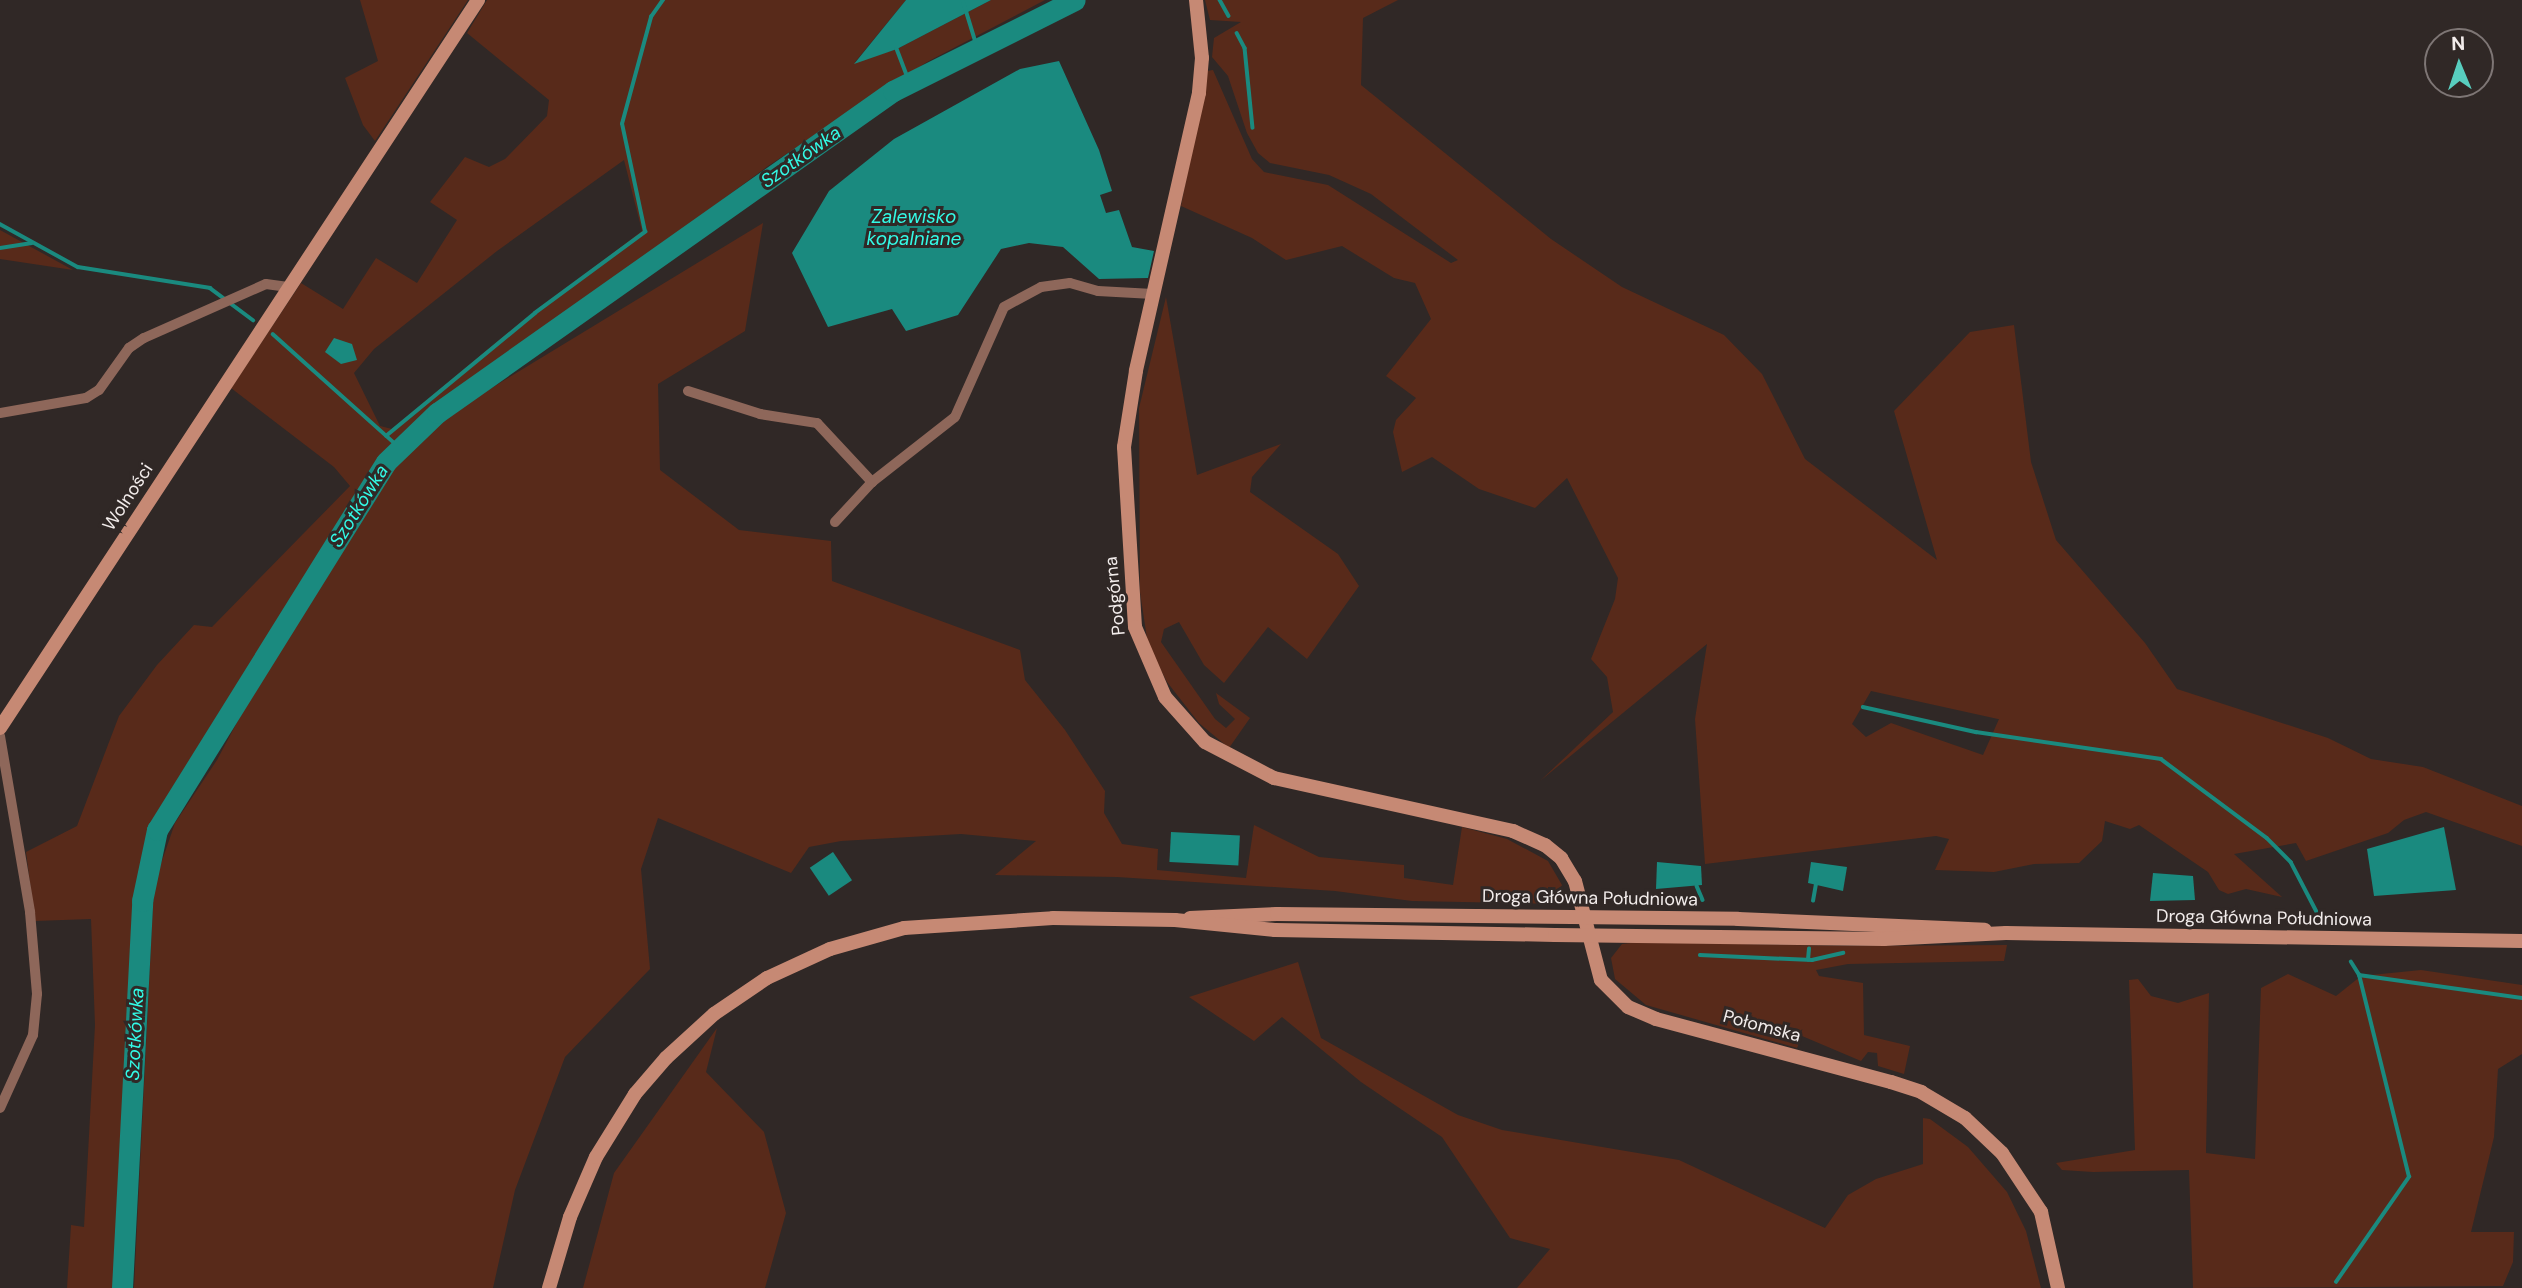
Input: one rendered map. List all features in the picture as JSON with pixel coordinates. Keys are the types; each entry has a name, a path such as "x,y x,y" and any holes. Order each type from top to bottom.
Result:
{"main road":[{"name":"Wolności","path":"0,728 279,285 478,0"},
{"name":"Podgórna","path":"1196,0 1202,58 1199,93 1153,294 1124,447 1135,627 1165,697 1205,742 1250,768 1274,778 1452,817"},
{"name":"Połomska","path":"1452,817 1525,835 1554,852 1571,873 1601,980 1628,1007 1891,1082 1921,1092 1965,1118 2002,1153 2041,1212 2058,1288"},
{"name":"Droga Główna Południowa","path":"549,1288 583,1185 635,1094 687,1037 767,978 830,949 904,928 998,919 1175,920 1277,914 1895,923 2006,933"},
{"name":"Droga Główna Południowa","path":"1175,920 1275,930 1590,935 1884,939 2006,933 2522,941"}],"street":[{"path":"835,522 872,482 956,417 1004,307 1041,287 1070,284 1098,291 1153,294"},
{"path":"0,414 86,398 99,390 137,342 229,301 279,285"},
{"path":"688,391 760,414 817,423 872,482"},
{"path":"0,736 30,912 37,994 33,1035 0,1108"}],"shaded area":[{"path":"360,0 468,0 375,141 363,125 345,78 378,61"},
{"path":"487,0 906,0 855,62 897,49 991,0 1045,0 927,62 768,166 405,434 363,489 152,824 137,901 115,1288 67,1288 71,1225 84,1227 95,1025 91,919 35,921 26,852 77,826 119,716 157,665 194,625 212,627 350,486 334,467 231,388 301,283 343,309 376,258 417,283 457,220 430,202 465,157 489,167 505,159 547,116 549,100 467,33","holes":["624,160 642,231 504,336 392,429 380,426 354,373 374,349 497,251"]},
{"path":"1205,0 1398,0 1363,18 1361,85 1551,239 1622,287 1724,335 1762,374 1805,459 1937,560 1894,411 1970,332 2014,325 2031,462 2056,540 2145,643 2177,689 2328,738 2371,759 2423,767 2522,806 2522,846 2426,812 2404,820 2388,833 2306,861 2296,843 2234,854 2282,897 2246,889 2228,894 2219,890 2208,872 2139,825 2130,829 2105,821 2102,841 2079,863 2034,864 1994,872 1935,870 1949,839 1936,836 1705,864 1695,719 1707,644 1540,781 1613,712 1607,677 1591,659 1615,599 1618,578 1567,478 1535,508 1479,489 1432,457 1402,472 1393,432 1396,420 1416,398 1386,376 1431,319 1415,283 1394,278 1342,246 1286,260 1252,238 1181,206 1207,71 1213,70 1252,159 1264,172 1328,185 1451,263 1458,260 1371,194 1329,175 1270,163 1258,153 1247,133 1228,76 1212,57 1214,38 1241,22 1210,20","holes":["1871,691 1999,719 1983,755 1891,723 1866,737 1852,724"]},
{"path":"763,223 745,331 658,384 660,470 739,530 831,541 832,581 1020,650 1025,680 1065,730 1105,791 1104,813 1122,844 1158,849 1157,870 1246,878 1254,825 1319,857 1404,865 1404,878 1453,885 1462,827 1507,839 1548,861 1562,885 1557,904 1412,901 1335,891 1117,877 995,875 1036,841 961,834 841,841 809,847 791,873 658,818 641,869 650,969 565,1057 515,1190 493,1288 134,1288 154,884 175,823 217,760 266,668 372,493 403,452 439,420"},
{"path":"0,230 73,270 0,259"},
{"path":"1166,297 1197,475 1281,444 1252,477 1250,492 1338,554 1359,586 1307,659 1268,627 1224,683 1204,665 1179,622 1164,629 1161,642 1215,719 1226,728 1235,719 1219,704 1216,693 1250,718 1229,748 1199,723 1167,682 1148,645 1140,592 1139,408"},
{"path":"1639,942 1850,946 2007,945 2004,961 1848,964 1816,970 1819,976 1863,983 1864,1035 1910,1046 1904,1074 1878,1066 1877,1053 1868,1052 1861,1061 1802,1036 1797,1048 1646,1005 1615,979 1611,958 1622,944"},
{"path":"1298,962 1321,1038 1458,1115 1502,1130 1679,1160 1825,1228 1848,1195 1876,1179 1923,1164 1923,1118 1930,1119 1968,1147 2007,1192 2026,1231 2041,1288 1517,1288 1550,1249 1510,1238 1442,1137 1361,1082 1282,1017 1254,1041 1189,997"},
{"path":"2421,970 2522,985 2522,1054 2498,1069 2494,1137 2471,1232 2514,1232 2513,1262 2503,1286 2193,1288 2189,1170 2093,1172 2062,1170 2056,1163 2135,1150 2129,980 2138,979 2151,996 2178,1003 2209,993 2206,1153 2255,1159 2261,988 2288,974 2336,996 2361,976"},
{"path":"717,1028 706,1072 764,1132 786,1213 765,1288 583,1288 614,1173"}],"water":[{"path":"906,0 991,0 897,49 854,64"},
{"name":"Zalewisko kopalniane","path":"1059,61 1099,150 1112,191 1100,195 1106,213 1119,210 1132,247 1154,251 1148,278 1099,279 1063,247 1029,243 1001,249 958,315 906,331 892,309 828,327 792,253 829,191 894,139 1020,69"},
{"path":"334,338 352,344 357,360 341,364 325,352"},
{"path":"2444,827 2456,890 2374,896 2367,849"},
{"path":"1171,832 1240,836 1238,866 1169,862"},
{"path":"833,852 852,880 829,896 810,868"},
{"path":"1657,862 1701,866 1702,885 1656,889"},
{"path":"1811,862 1847,867 1843,891 1808,883"},
{"path":"2153,873 2193,876 2195,900 2150,901"}],"waterway":[{"path":"386,436 535,313 645,232 622,124 651,17 663,0"},
{"path":"963,0 978,49"},
{"name":"Szotkówka","path":"122,1288 142,901 157,830 386,462 437,413 893,91 1075,0"},
{"path":"1220,0 1229,16"},
{"path":"1237,33 1245,48 1253,128"},
{"path":"897,49 910,83"},
{"path":"0,224 78,267 210,288 253,320"},
{"path":"0,248 32,243"},
{"path":"273,334 399,447"},
{"path":"1863,707 1976,732 2161,759 2267,838 2291,862 2317,912"},
{"path":"1813,901 1816,884"},
{"path":"1697,886 1703,900"},
{"path":"1808,960 1809,949"},
{"path":"1700,955 1812,960 1843,953"},
{"path":"2336,1282 2409,1177 2359,975 2351,962"},
{"path":"2359,975 2522,998"}]}
